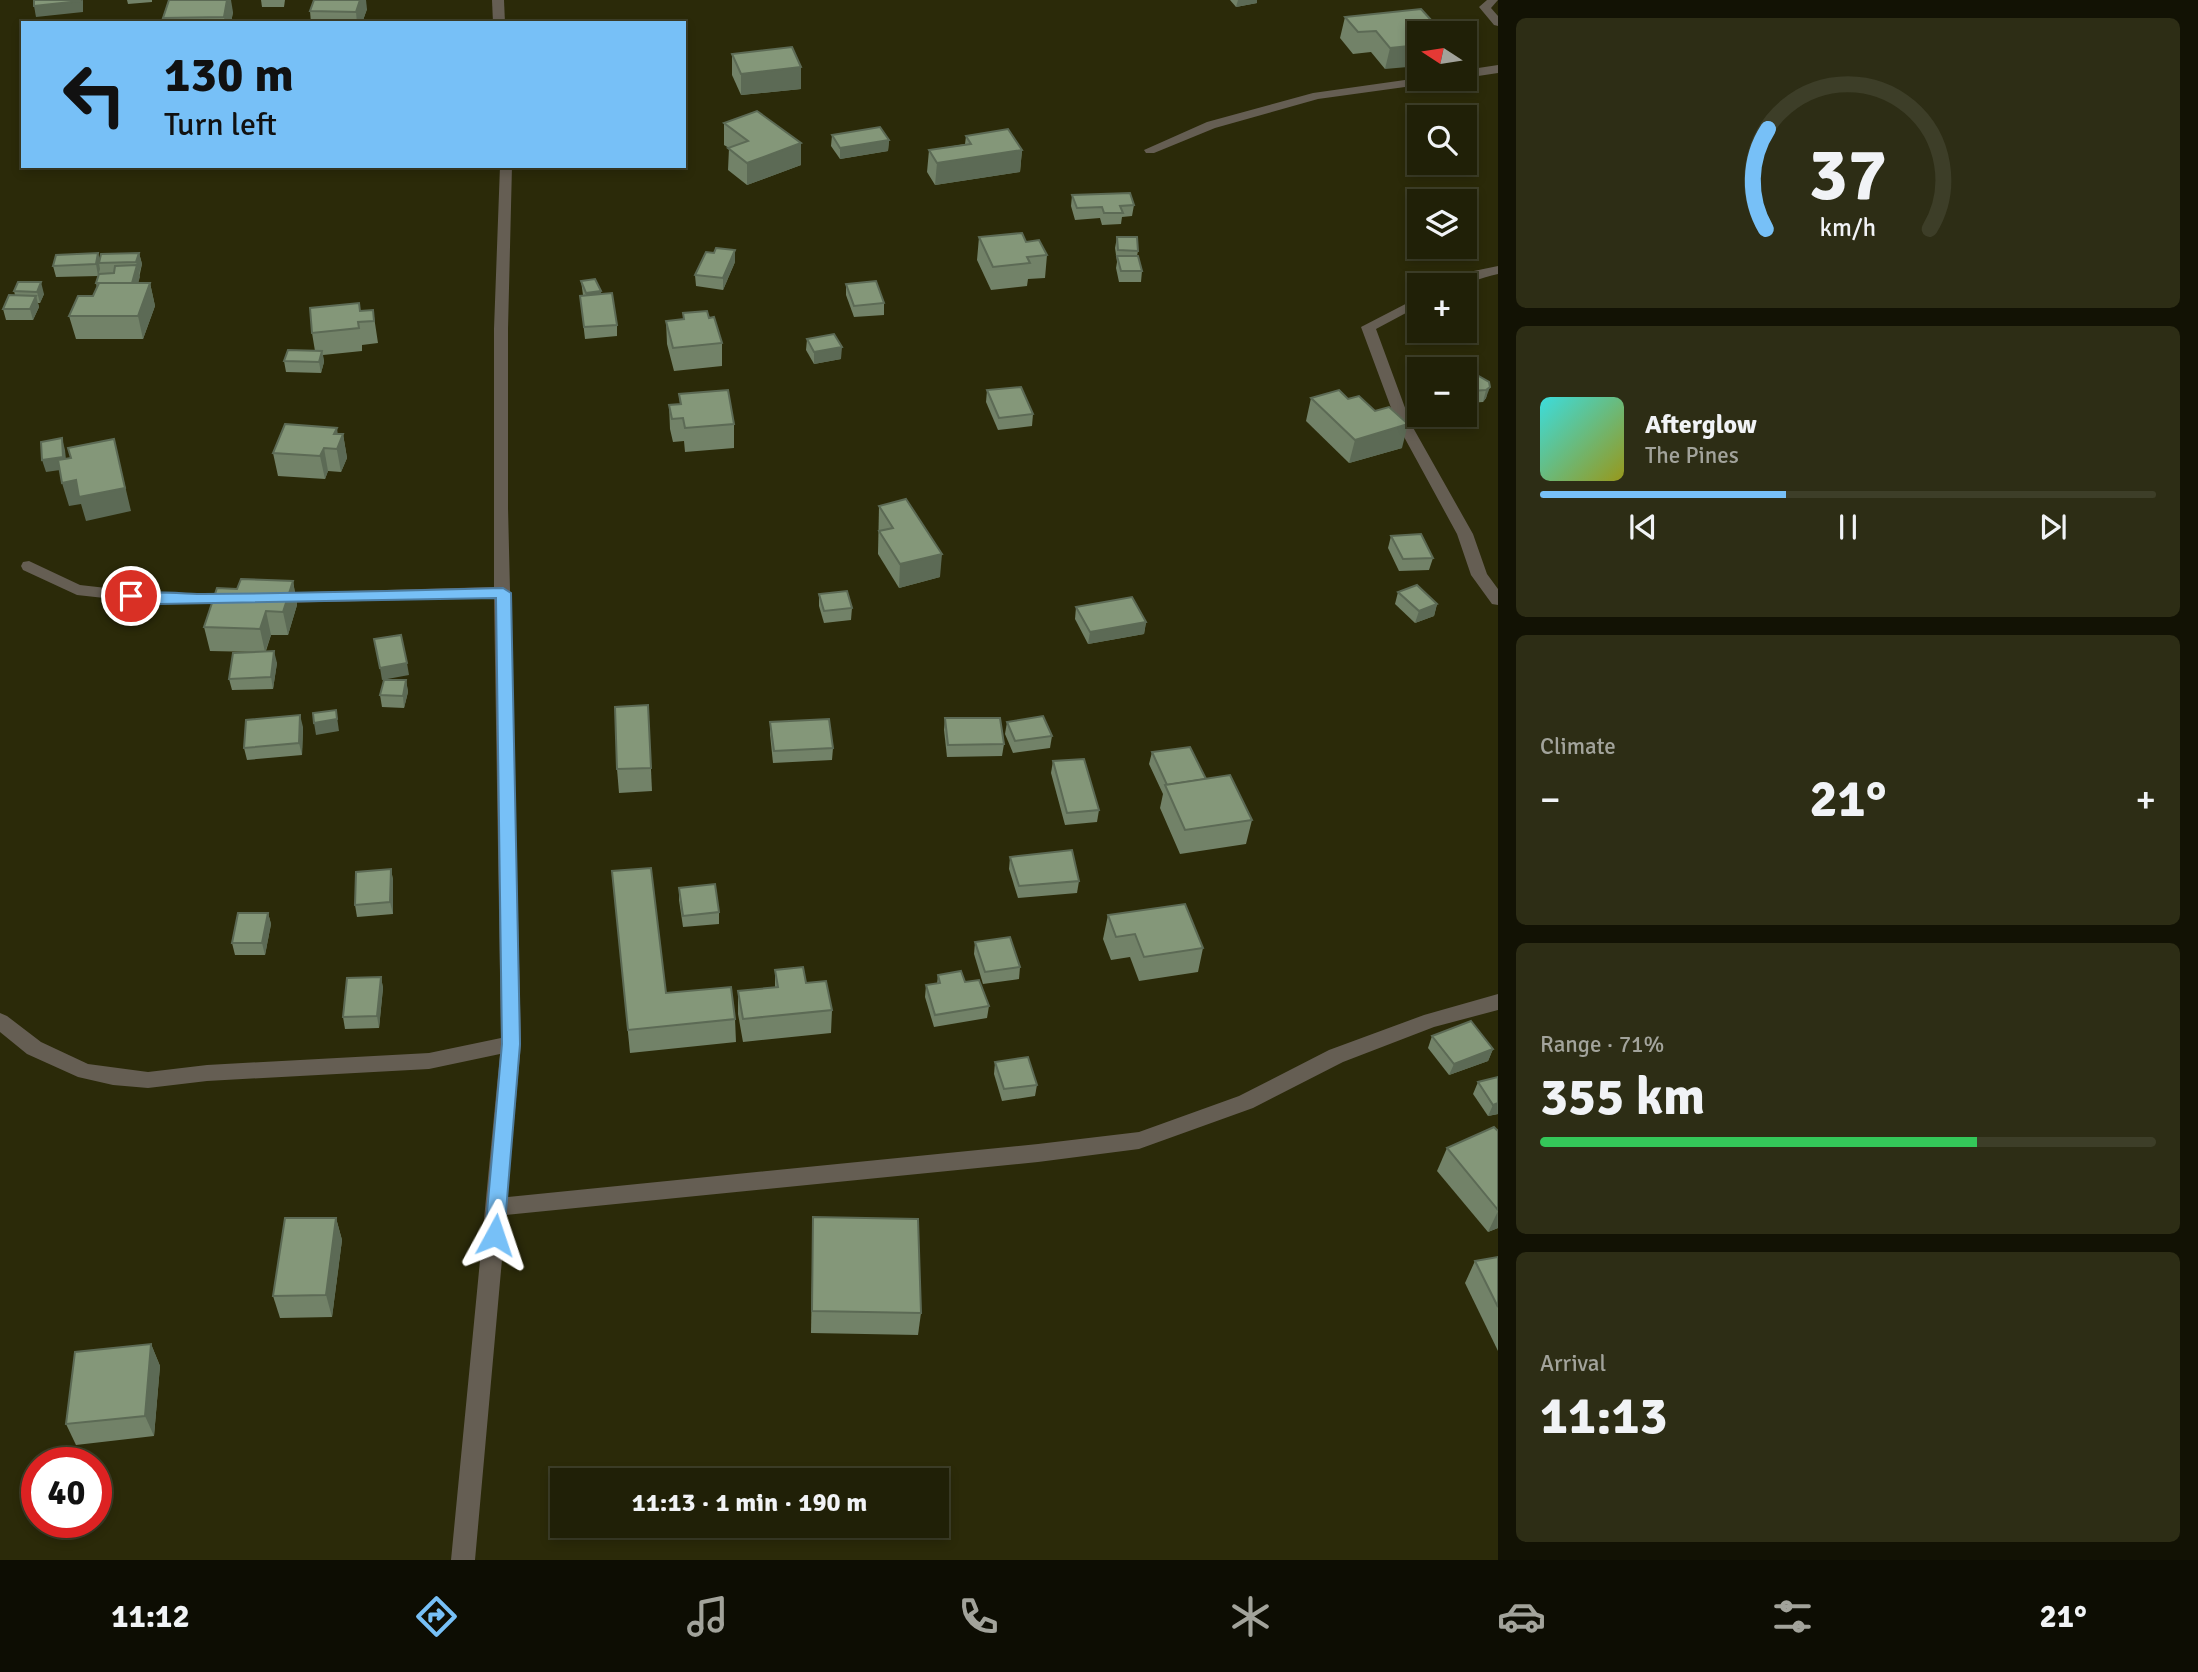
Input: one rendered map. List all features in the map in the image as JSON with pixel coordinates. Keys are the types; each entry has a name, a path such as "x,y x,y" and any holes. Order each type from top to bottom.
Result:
{"street":[{"path":"498,0 499,21"},
{"path":"1494,0 1485,7 1498,23"},
{"path":"1477,72 1498,69"},
{"path":"1150,150 1211,125 1317,96 1407,83"},
{"path":"463,1560 511,1044 500,508 501,329 506,168"},
{"path":"1477,274 1498,270"},
{"path":"1407,307 1368,327 1404,424 1465,534 1479,575 1498,600"},
{"path":"29,566 77,590 159,599 503,593"},
{"path":"497,1208 1038,1153 1139,1140 1246,1102 1360,1047 1431,1020 1498,1002"},
{"path":"0,1021 34,1048 85,1071 148,1080 206,1073 429,1061 511,1044"}],"building":[{"path":"34,0 80,0 80,1 34,6"},
{"path":"169,0 227,0 224,17 163,18"},
{"path":"314,0 360,0 356,12 310,11"},
{"path":"1421,9 1432,21 1407,21 1407,46 1390,48 1376,31 1358,32 1345,17"},
{"path":"792,47 801,67 741,74 732,54"},
{"path":"757,111 801,143 747,163 728,148 748,141 724,123"},
{"path":"880,127 889,140 840,148 832,135"},
{"path":"1008,129 1022,150 937,163 929,150 971,144 966,136"},
{"path":"1130,193 1134,205 1120,206 1123,213 1104,213 1102,207 1077,208 1072,195"},
{"path":"1022,233 1026,242 1039,240 1047,255 1027,257 1030,263 993,267 979,237"},
{"path":"1117,237 1137,237 1138,251 1118,250"},
{"path":"716,248 735,250 723,278 695,275 706,252 714,253"},
{"path":"98,253 96,264 53,266 56,255"},
{"path":"139,253 136,262 99,263 101,254"},
{"path":"1117,256 1138,256 1142,271 1121,271"},
{"path":"137,265 132,283 96,283 99,274 114,273 115,266"},
{"path":"595,279 601,291 586,293 581,281"},
{"path":"876,281 884,303 854,306 846,284"},
{"path":"18,282 41,282 37,292 14,291"},
{"path":"99,283 150,283 138,316 69,316 78,296 93,296"},
{"path":"612,293 617,325 584,327 580,296"},
{"path":"9,295 36,296 30,309 3,309"},
{"path":"359,303 360,311 373,310 374,321 358,322 359,328 312,333 310,308"},
{"path":"707,311 709,318 714,317 722,343 673,348 666,321 684,319 683,313"},
{"path":"834,334 842,347 814,352 807,339"},
{"path":"288,350 322,351 319,362 284,361"},
{"path":"1477,375 1489,382 1490,387 1477,391"},
{"path":"1021,387 1033,414 999,418 987,390"},
{"path":"728,390 734,424 685,428 683,418 672,419 669,405 681,404 679,394"},
{"path":"1339,390 1348,399 1359,396 1375,411 1389,407 1407,424 1355,440 1311,398"},
{"path":"285,424 337,428 334,434 343,434 337,449 324,448 320,456 273,453"},
{"path":"62,438 63,457 42,460 41,442"},
{"path":"114,439 125,488 79,497 76,480 62,483 58,460 71,458 68,448"},
{"path":"906,499 942,554 900,564 879,531 893,528 879,506"},
{"path":"1421,534 1433,558 1403,559 1391,536"},
{"path":"241,579 293,581 283,612 266,611 260,629 204,627 217,588 237,589"},
{"path":"1417,585 1437,604 1419,611 1398,592"},
{"path":"847,591 852,608 824,611 819,594"},
{"path":"1132,597 1146,622 1090,632 1076,607"},
{"path":"401,635 407,663 380,668 374,639"},
{"path":"274,651 271,677 229,679 233,653"},
{"path":"384,680 406,680 403,696 380,695"},
{"path":"648,705 651,768 617,769 615,707"},
{"path":"336,710 337,719 314,723 313,713"},
{"path":"300,715 299,743 244,748 246,720"},
{"path":"1043,716 1052,736 1015,741 1007,722"},
{"path":"945,718 1000,718 1004,744 948,745"},
{"path":"829,719 833,748 774,751 770,722"},
{"path":"1190,747 1206,779 1167,785 1152,752"},
{"path":"1084,759 1099,810 1067,813 1053,761"},
{"path":"1230,775 1252,820 1185,830 1165,785"},
{"path":"1072,850 1079,881 1019,886 1010,857"},
{"path":"651,868 666,993 731,987 735,1019 628,1030 612,871"},
{"path":"391,869 390,902 355,905 356,872"},
{"path":"715,884 719,912 683,916 679,888"},
{"path":"1185,904 1203,948 1144,957 1135,934 1116,937 1108,915"},
{"path":"238,913 268,913 262,943 232,943"},
{"path":"1010,937 1020,967 985,972 975,942"},
{"path":"803,967 806,983 826,981 832,1010 743,1019 738,991 778,987 775,970"},
{"path":"961,971 965,982 979,980 989,1006 935,1015 926,985 940,983 938,975"},
{"path":"381,977 377,1016 343,1017 347,978"},
{"path":"1471,1021 1493,1049 1454,1064 1432,1036"},
{"path":"1028,1057 1037,1085 1004,1089 995,1062"},
{"path":"1498,1077 1498,1103 1493,1105 1478,1082"},
{"path":"1494,1127 1498,1131 1498,1210 1447,1148"},
{"path":"813,1217 918,1219 921,1313 812,1311"},
{"path":"285,1218 336,1218 326,1295 273,1296"},
{"path":"1498,1257 1498,1307 1475,1261"},
{"path":"151,1344 145,1416 66,1424 75,1352"}],"route":[{"path":"131,596 159,599 323,598 503,593 511,1044 495,1235"}]}
